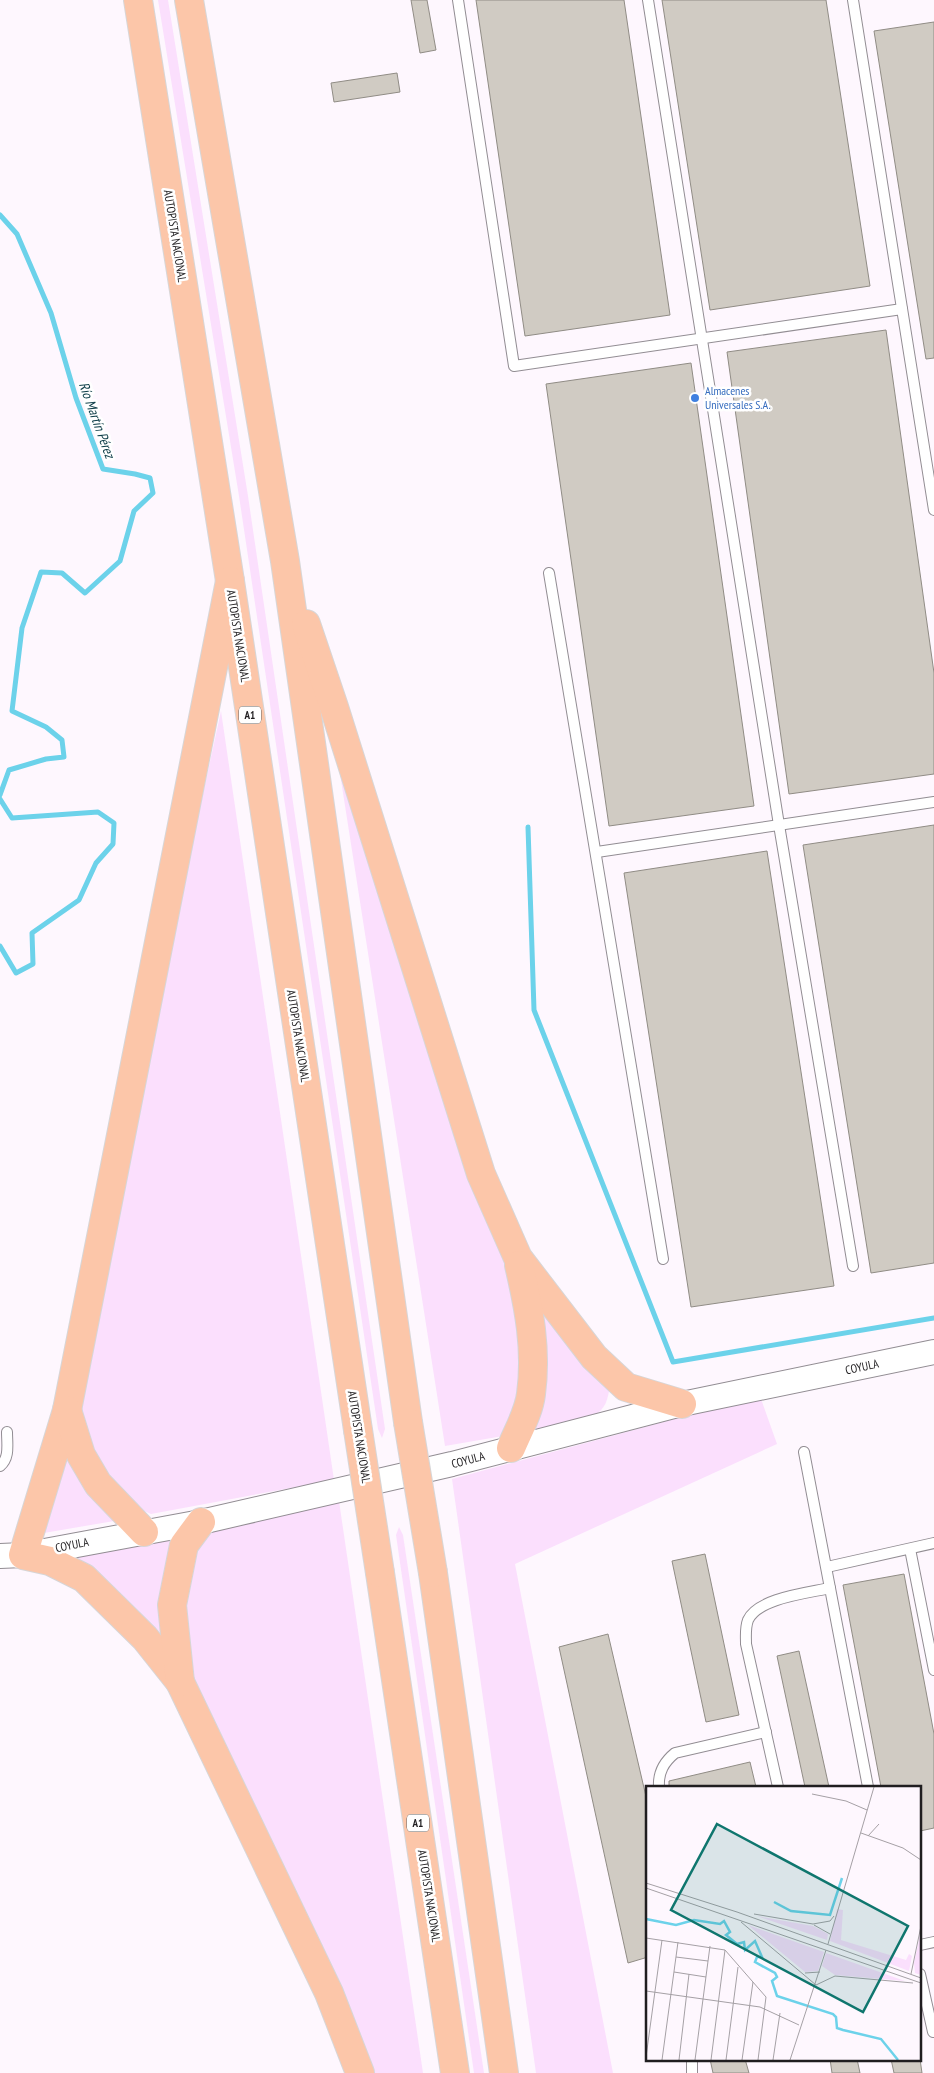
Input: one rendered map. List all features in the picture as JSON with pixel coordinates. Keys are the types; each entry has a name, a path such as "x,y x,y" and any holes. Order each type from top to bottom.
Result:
{"highway":[{"name":"AUTOPISTA NACIONAL","path":"138,0 230,581 456,2073"},
{"path":"189,0 285,561 408,1422 433,1573 504,2073"},
{"path":"285,561 334,707 481,1174 518,1258 531,1320 534,1353 531,1396 511,1448"},
{"path":"230,581 67,1410 11,1555 50,1561 84,1578 145,1638 180,1682 329,1993 360,2073"},
{"path":"518,1258 594,1357 626,1387 682,1404"},
{"path":"67,1410 81,1455 98,1484 144,1532"},
{"path":"180,1682 172,1605 184,1545 201,1522"}],"street":[{"name":"COYULA","path":"11,1555 201,1522 452,1464 682,1404 934,1352"}],"lane":[{"path":"458,0 514,366 902,309"},
{"path":"648,0 779,825 853,1266"},
{"path":"865,0 853,1 934,510"},
{"path":"549,573 597,852 663,1259"},
{"path":"597,852 934,802"},
{"path":"0,1466 8,1455 7,1432"},
{"path":"804,1452 868,1786"},
{"path":"827,1567 910,1550 934,1543"},
{"path":"910,1550 934,1670"},
{"path":"778,1786 746,1644 748,1620 755,1611 766,1603 830,1588"},
{"path":"659,1786 661,1770 666,1760 675,1753 766,1732"},
{"path":"922,1983 933,2032"},
{"path":"692,2060 692,2073"}],"shaded area":[{"path":"158,0 168,0 248,496 385,1429 382,1438 378,1429 239,496"},
{"path":"221,711 334,1480 151,1514 127,1503 91,1457 79,1405 158,1001"},
{"path":"336,748 422,1033 508,1262 521,1321 522,1370 513,1416 503,1436 445,1446"},
{"path":"538,1296 610,1385 606,1403 593,1416 529,1435"},
{"path":"760,1396 777,1444 515,1564 613,2073 536,2073 452,1479"},
{"path":"65,1432 120,1520 38,1534"},
{"path":"339,1501 423,2073 369,2073 187,1670 182,1600 198,1543 210,1525"},
{"path":"399,1527 403,1535 484,2073 474,2073 396,1535"},
{"path":"184,1532 166,1653 55,1556"}],"building":[{"path":"411,0 427,0 436,50 420,53"},
{"path":"476,0 624,0 670,315 525,336"},
{"path":"662,0 826,0 870,286 710,310"},
{"path":"934,22 934,358 926,359 874,31"},
{"path":"397,73 400,92 334,102 331,83"},
{"path":"886,330 934,673 934,774 789,794 727,352"},
{"path":"691,363 754,806 609,826 546,384"},
{"path":"934,825 934,1263 871,1273 803,845"},
{"path":"767,851 834,1286 691,1307 624,873"},
{"path":"705,1554 739,1715 706,1722 672,1561"},
{"path":"904,1574 934,1734 934,1828 922,1831 922,1786 881,1786 843,1585"},
{"path":"608,1634 646,1796 646,1958 628,1963 559,1647"},
{"path":"799,1651 829,1786 805,1786 777,1656"},
{"path":"750,1762 756,1786 669,1786 669,1781"},
{"path":"710,2060 745,2060 749,2073 713,2073"},
{"path":"830,2060 857,2060 860,2073 832,2073"},
{"path":"891,2060 920,2060 922,2073 894,2073"}],"waterway":[{"name":"Río Martín Pérez","path":"0,215 17,234 51,313 76,398 103,469 150,478 153,493 134,511 120,561 85,593 62,573 41,572 22,628 12,711 46,727 62,740 64,757 46,759 9,770 0,795"},
{"name":"Río Martín Pérez","path":"0,799 12,818 98,812 114,823 113,844 96,863 79,900 32,933 33,964 16,973 0,946"},
{"path":"528,827 534,1010 673,1362 934,1318"}],"place":[{"name":"Almacenes Universales S.A.","path":"695,398"}]}
